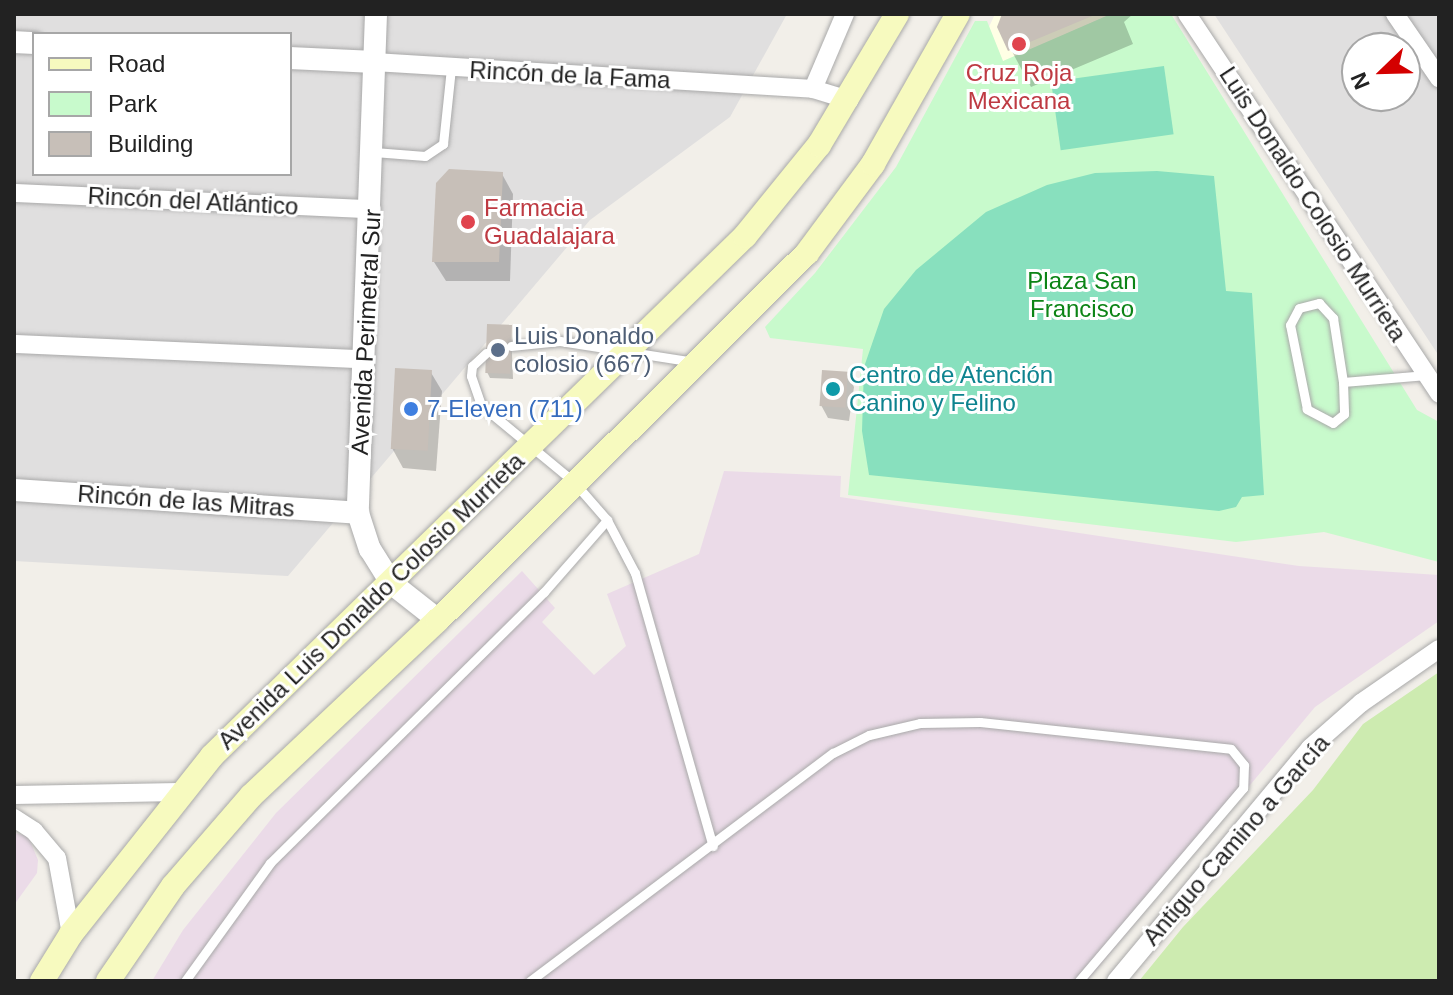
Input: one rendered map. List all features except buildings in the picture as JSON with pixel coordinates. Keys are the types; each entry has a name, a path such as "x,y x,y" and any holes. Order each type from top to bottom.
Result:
{"main road":[{"name":"Avenida Luis Donaldo Colosio Murrieta","path":"42,981 71,934 179,792 745,236 849,100 897,14"},
{"path":"108,981 173,886 251,796 438,620 573,481 807,253 873,164 958,14"}],"street":[{"name":"Avenida Perimetral Sur","path":"376,14 372,209 358,513 370,549 391,583 438,620"},
{"path":"813,89 845,14"},
{"name":"Luis Donaldo Colosio Murrieta","path":"1187,14 1439,394"},
{"path":"1395,14 1439,78"},
{"name":"Rincón de la Fama","path":"292,58 813,89 849,100"},
{"name":"Rincón del Atlántico","path":"14,193 372,209"},
{"path":"14,344 364,359"},
{"name":"Rincón de las Mitras","path":"14,490 358,513"},
{"name":"Antiguo Camino a García","path":"1116,981 1310,748 1361,703 1439,649"},
{"path":"14,795 179,792"},
{"path":"14,818 34,831 57,858 71,934"}],"lane":[{"path":"374,152 425,156 443,144 451,68"},
{"path":"1319,303 1333,318 1343,382 1341,420 1311,415 1290,325 1299,308 1319,303"},
{"path":"511,346 560,341 696,362"},
{"path":"486,353 472,366 471,376 481,405 505,428 533,444 573,481 607,520 635,573 713,846"},
{"path":"1343,382 1427,375"},
{"path":"185,981 270,863 544,592 607,520"},
{"path":"530,981 833,753 869,735 920,723 980,722 1231,749 1244,765 1243,788 1079,981"}],"shaded area":[{"path":"14,14 787,14 730,117 590,220 288,576 14,561"},
{"name":"Cruz Roja Mexicana","path":"995,14 1111,14 1003,62 989,27"},
{"path":"1214,14 1439,14 1439,356"},
{"path":"724,471 841,476 840,497 1299,566 1439,575 1439,621 1315,707 1087,981 152,981 183,930 276,813 522,571 555,608 542,622 594,675 626,646 607,594 699,554"},
{"path":"14,833 28,836 38,860 37,873 14,905"}],"green space":[{"name":"Plaza San Francisco","path":"1111,14 1171,14 1417,410 1439,422 1439,562 1324,532 1236,542 848,495 863,349 770,338 765,327 815,273 896,167 975,21 987,21 1003,61"},
{"path":"1164,66 1174,134 1061,150 1051,82"},
{"path":"1157,171 1214,176 1226,291 1252,293 1264,495 1242,497 1236,507 1219,511 869,475 862,431 864,367 884,309 916,270 986,212 1047,185 1095,173"},
{"path":"1439,672 1439,981 1139,981 1183,927 1313,790 1363,724"}],"place":[{"name":"Cruz Roja Mexicana","path":"1019,44"},
{"name":"Farmacia Guadalajara","path":"468,222"},
{"name":"Luis Donaldo colosio (667)","path":"498,350"},
{"name":"Centro de Atención Canino y Felino","path":"833,389"},
{"name":"7-Eleven (711)","path":"411,409"}]}
